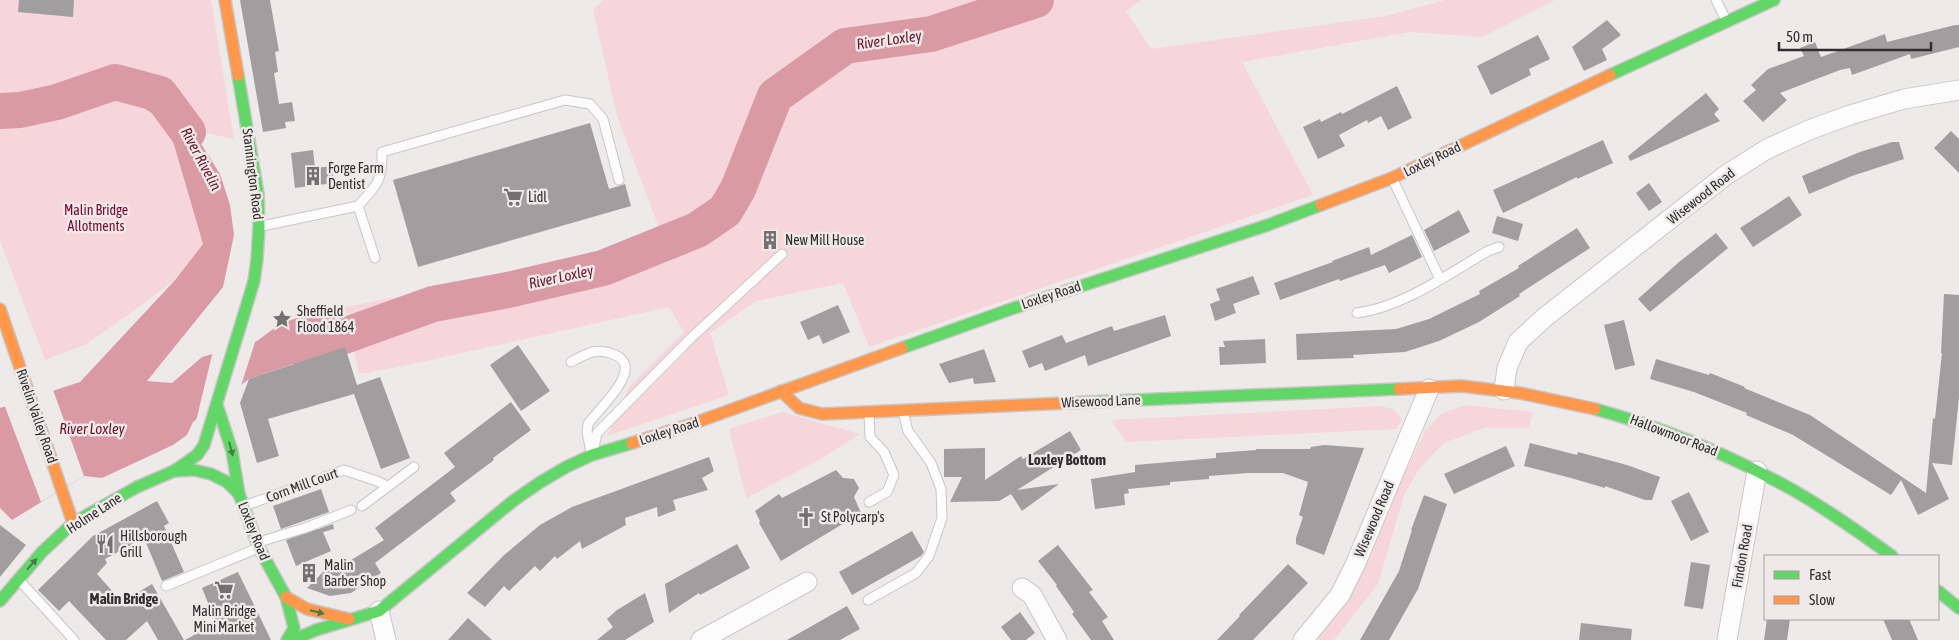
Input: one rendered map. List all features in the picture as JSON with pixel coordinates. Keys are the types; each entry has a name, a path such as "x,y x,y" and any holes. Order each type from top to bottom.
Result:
{"main road":[{"name":"Stannington Road","path":"174,471 196,455 204,445 254,281 260,227 255,173 225,0"},
{"name":"Loxley Road","path":"292,640 316,630 379,611 513,501 545,479 592,455 686,426 1011,309 1268,225 1392,178 1774,0"},
{"name":"Rivelin Valley Road","path":"0,310 8,360 28,388 74,523"},
{"name":"Hallowmoor Road","path":"1429,389 1461,386 1504,390 1599,408 1659,427 1721,452 1815,502 1891,555"},
{"name":"Wisewood Lane","path":"781,391 794,406 806,412 822,414 903,409 1429,389"},
{"path":"217,405 232,451 239,494"},
{"name":"Holme Lane","path":"0,601 42,552 74,523 136,487 174,471 194,470 211,474"},
{"name":"Loxley Road","path":"211,474 227,482 239,494 245,506 258,545 286,597 294,628 287,640"},
{"path":"286,597 307,609 350,620"}],"street":[{"name":"Wisewood Road","path":"1504,390 1507,368 1518,342 1544,318 1726,174 1767,149 1850,114 1904,99 1959,90"},
{"name":"Wisewood Road","path":"1303,640 1340,595 1355,565 1429,389"},
{"name":"Findon Road","path":"1726,640 1758,471"},
{"path":"701,640 807,582"},
{"path":"1022,588 1032,595 1057,640"},
{"path":"379,611 386,640"}],"lane":[{"path":"1716,0 1726,21"},
{"path":"260,227 358,206 377,185 382,168 382,152 565,100 590,104 603,119 619,180"},
{"path":"1392,178 1440,279"},
{"path":"358,206 375,258"},
{"path":"1357,313 1392,304 1488,251 1499,247"},
{"path":"592,455 596,433 691,338 782,254"},
{"path":"571,362 594,350 608,352 620,357 626,365 625,376 620,385 588,424 589,444 592,455"},
{"path":"868,600 916,573 929,556 942,518 941,489 931,463 908,431 903,409"},
{"path":"868,412 870,437 884,452 894,475 887,492 869,502"},
{"path":"362,506 414,467"},
{"name":"Corn Mill Court","path":"245,506 344,470 377,480 387,486"},
{"path":"166,586 258,545 351,510"},
{"path":"18,579 74,640"}],"green space":[{"name":"Malin Bridge Allotments","path":"0,0 211,0 234,139 169,125 203,244 176,279 132,312 85,345 45,360 0,241"},
{"path":"604,0 1141,0 1126,11 1151,49 1385,16 1445,0 1555,0 1482,37 1409,32 1242,62 1313,195 869,347 843,283 756,301 710,333 729,395 607,436 629,387 684,332 669,307 359,374 345,307 392,298 438,297 661,233 617,116 593,10"},
{"path":"1464,405 1533,412 1529,428 1484,428 1444,443 1419,469 1404,495 1378,584 1334,640 1314,640 1349,596 1366,563 1425,431 1441,414"},
{"path":"1381,406 1393,409 1402,419 1397,429 1126,442 1111,420"},
{"path":"782,412 860,434 819,460 746,498 729,429"}],"water":[{"name":"River Loxley","path":"162,89 186,120 220,174 230,205 234,235 223,287 147,381 172,383 202,357 257,341 280,324 324,308 351,334 337,349 249,379 193,422 187,435 173,445 102,478 84,476 12,520 0,508 0,408 80,382 176,279 203,244 168,124 144,108"}],"pier":[{"path":"256,339 240,389 196,421 213,351"},
{"path":"52,387 84,476 41,502 4,404"}],"building":[{"path":"19,0 74,0 73,17 18,12"},
{"path":"240,0 270,0 279,51 275,52 278,72 274,73 279,104 292,102 295,121 285,122 286,128 263,132"},
{"path":"1607,20 1621,35 1602,49 1607,60 1584,71 1572,47"},
{"path":"1959,25 1959,47 1911,59 1910,54 1852,75 1850,68 1840,70 1780,93 1787,100 1763,122 1743,101 1756,90 1751,85 1768,69 1804,56 1800,48 1815,42 1821,57 1885,34 1887,42"},
{"path":"1538,35 1550,59 1529,69 1531,75 1491,95 1477,66"},
{"path":"1397,86 1412,118 1388,130 1381,116 1368,123 1367,120 1339,135 1345,146 1318,159 1303,127 1320,119 1321,122 1341,112 1342,114"},
{"path":"1706,93 1719,109 1714,114 1720,121 1630,161 1628,156"},
{"name":"Lidl","path":"590,123 609,189 625,184 631,206 418,267 393,180"},
{"path":"1951,131 1959,139 1959,173 1934,148"},
{"path":"1603,140 1613,163 1577,179 1577,177 1503,213 1493,190"},
{"path":"1892,142 1899,142 1904,159 1852,176 1809,194 1802,176 1860,152"},
{"name":"Forge Farm Dentist","path":"313,150 315,168 332,166 334,183 295,188 291,153"},
{"path":"1649,183 1662,202 1649,211 1636,193"},
{"path":"1789,196 1802,215 1753,247 1740,228"},
{"path":"1459,210 1470,232 1434,251 1424,230"},
{"path":"1497,216 1523,224 1518,241 1492,233"},
{"path":"1577,228 1590,248 1479,322 1439,341 1405,352 1353,355 1354,358 1297,360 1296,334 1396,329 1429,319 1480,294 1479,291 1519,268 1518,266"},
{"path":"1716,233 1728,248 1650,312 1638,299 1679,262"},
{"path":"1412,235 1422,257 1414,261 1389,273 1385,265 1280,300 1274,283 1369,247 1371,255"},
{"path":"1253,276 1260,294 1233,304 1236,313 1215,321 1210,304 1220,300 1216,289"},
{"path":"1944,294 1959,295 1959,397 1952,465 1932,463 1949,499 1918,515 1901,480 1891,495 1793,435 1746,415 1747,413 1694,392 1650,379 1656,359 1709,375 1710,373 1745,387 1810,415 1926,493 1933,418 1935,419 1942,353"},
{"path":"838,305 850,332 823,344 819,335 808,340 800,322"},
{"path":"1165,315 1171,336 1088,366 1085,355 1045,371 1042,363 1029,368 1022,351 1062,335 1066,343 1112,326 1114,331"},
{"path":"1624,320 1635,365 1615,370 1604,325"},
{"path":"1265,339 1266,363 1220,365 1219,347 1225,347 1223,341"},
{"path":"518,345 550,391 521,411 490,365"},
{"path":"345,347 357,385 380,377 410,458 381,469 354,394 268,419 279,456 257,463 240,403 249,379"},
{"path":"984,349 996,382 974,384 973,378 949,383 939,364"},
{"path":"511,402 531,430 450,493 456,501 375,563 381,573 351,593 330,596 307,588 335,560 338,568 384,540 375,528 455,467 444,453"},
{"path":"1070,431 1081,450 1017,490 1059,484 1022,511 1011,494 999,501 950,502 962,477 944,477 944,449 985,448 985,480 1021,456 1023,459"},
{"path":"1530,443 1577,455 1578,452 1627,465 1660,477 1652,500 1645,500 1605,486 1605,488 1524,466"},
{"path":"1325,445 1364,448 1324,555 1296,544 1296,538 1303,517 1299,515 1308,482 1283,473 1209,476 1209,479 1170,482 1170,485 1128,489 1129,493 1124,494 1125,505 1095,509 1091,479 1135,472 1135,465 1216,458 1216,453 1256,449 1310,449 1311,447"},
{"path":"1506,446 1515,466 1454,494 1444,474"},
{"path":"709,457 714,471 702,478 708,490 673,500 676,510 658,517 657,507 625,518 626,525 582,549 580,541 557,559 555,556 540,571 535,566 509,591 504,586 485,607 467,593 503,556 540,525 572,507"},
{"name":"St Polycarp's","path":"836,470 843,478 854,479 859,488 854,497 861,513 781,561 759,523 760,521 755,511 779,494 782,498"},
{"path":"321,489 329,512 281,529 273,506"},
{"path":"1689,492 1709,532 1691,541 1671,501"},
{"path":"1424,495 1447,504 1418,589 1389,640 1360,640 1399,571"},
{"path":"157,501 169,523 164,526 184,572 162,581 144,538 105,559 107,563 97,574 122,602 152,584 184,640 158,640 147,621 126,640 106,640 69,601 59,611 38,590 93,536"},
{"path":"333,524 334,529 323,532 331,551 296,566 286,540"},
{"path":"0,525 26,545 0,577"},
{"path":"912,531 924,552 921,556 852,595 839,572"},
{"path":"737,544 750,568 700,595 699,593 669,613 665,584"},
{"path":"1058,545 1093,590 1089,592 1108,617 1102,621 1114,640 1091,640 1072,614 1074,612 1057,585 1038,561"},
{"path":"1691,562 1710,565 1703,609 1684,606"},
{"path":"1288,564 1308,583 1253,640 1217,640 1239,615"},
{"path":"238,572 271,640 185,640 216,623 202,588"},
{"path":"645,593 654,622 625,640 597,640 613,627 607,619 617,610"},
{"path":"847,606 860,629 840,640 787,640"},
{"path":"1020,612 1035,633 1026,640 1011,640 1001,627"},
{"path":"468,618 492,640 448,640"},
{"path":"1767,620 1790,620 1787,640 1764,640"},
{"path":"1883,620 1909,620 1918,640 1892,640"},
{"path":"1581,623 1632,629 1631,640 1579,640"}],"waterway":[{"name":"River Loxley","path":"305,350 433,304 508,290 603,268 697,230 725,211 738,189 775,96 845,46 931,34 1036,0"},
{"name":"River Rivelin","path":"0,111 20,110 57,102 115,82 160,94 188,132"}],"traffic: fast":[{"path":"1610,75 1774,0"},
{"path":"174,471 197,455 204,445 254,281 259,227 258,194 238,75"},
{"path":"902,348 1011,309 1268,225 1321,205"},
{"path":"1089,402 1399,389"},
{"path":"217,405 232,451 239,494"},
{"path":"1595,409 1621,416 1696,443 1745,465 1806,498 1891,555"},
{"path":"293,640 316,630 379,611 513,501 539,483 566,467 592,455 632,443"},
{"path":"0,601 42,552 73,523 137,487 174,471 194,470 211,474 227,482 239,494 259,548 286,597 294,628 287,640"},
{"path":"1939,592 1959,608"}],"traffic: slow":[{"path":"225,0 238,75"},
{"path":"1321,205 1392,178 1610,75"},
{"path":"0,309 73,523"},
{"path":"632,443 686,426 902,348"},
{"path":"1399,389 1461,386 1520,393 1595,409"},
{"path":"781,391 799,408 822,414 1089,402"},
{"path":"286,597 307,609 349,619"}],"place":[{"name":"Forge Farm Dentist","path":"313,176"},
{"name":"Lidl","path":"513,197"},
{"name":"New Mill House","path":"770,240"},
{"name":"Sheffield Flood 1864","path":"282,319"},
{"name":"St Polycarp's","path":"806,517"},
{"name":"Hillsborough Grill","path":"105,544"},
{"name":"Malin Barber Shop","path":"309,573"},
{"name":"Malin Bridge Mini Market","path":"224,590"}],"district":[{"name":"Loxley Bottom","path":"1067,460"},
{"name":"Malin Bridge","path":"124,599"}]}
